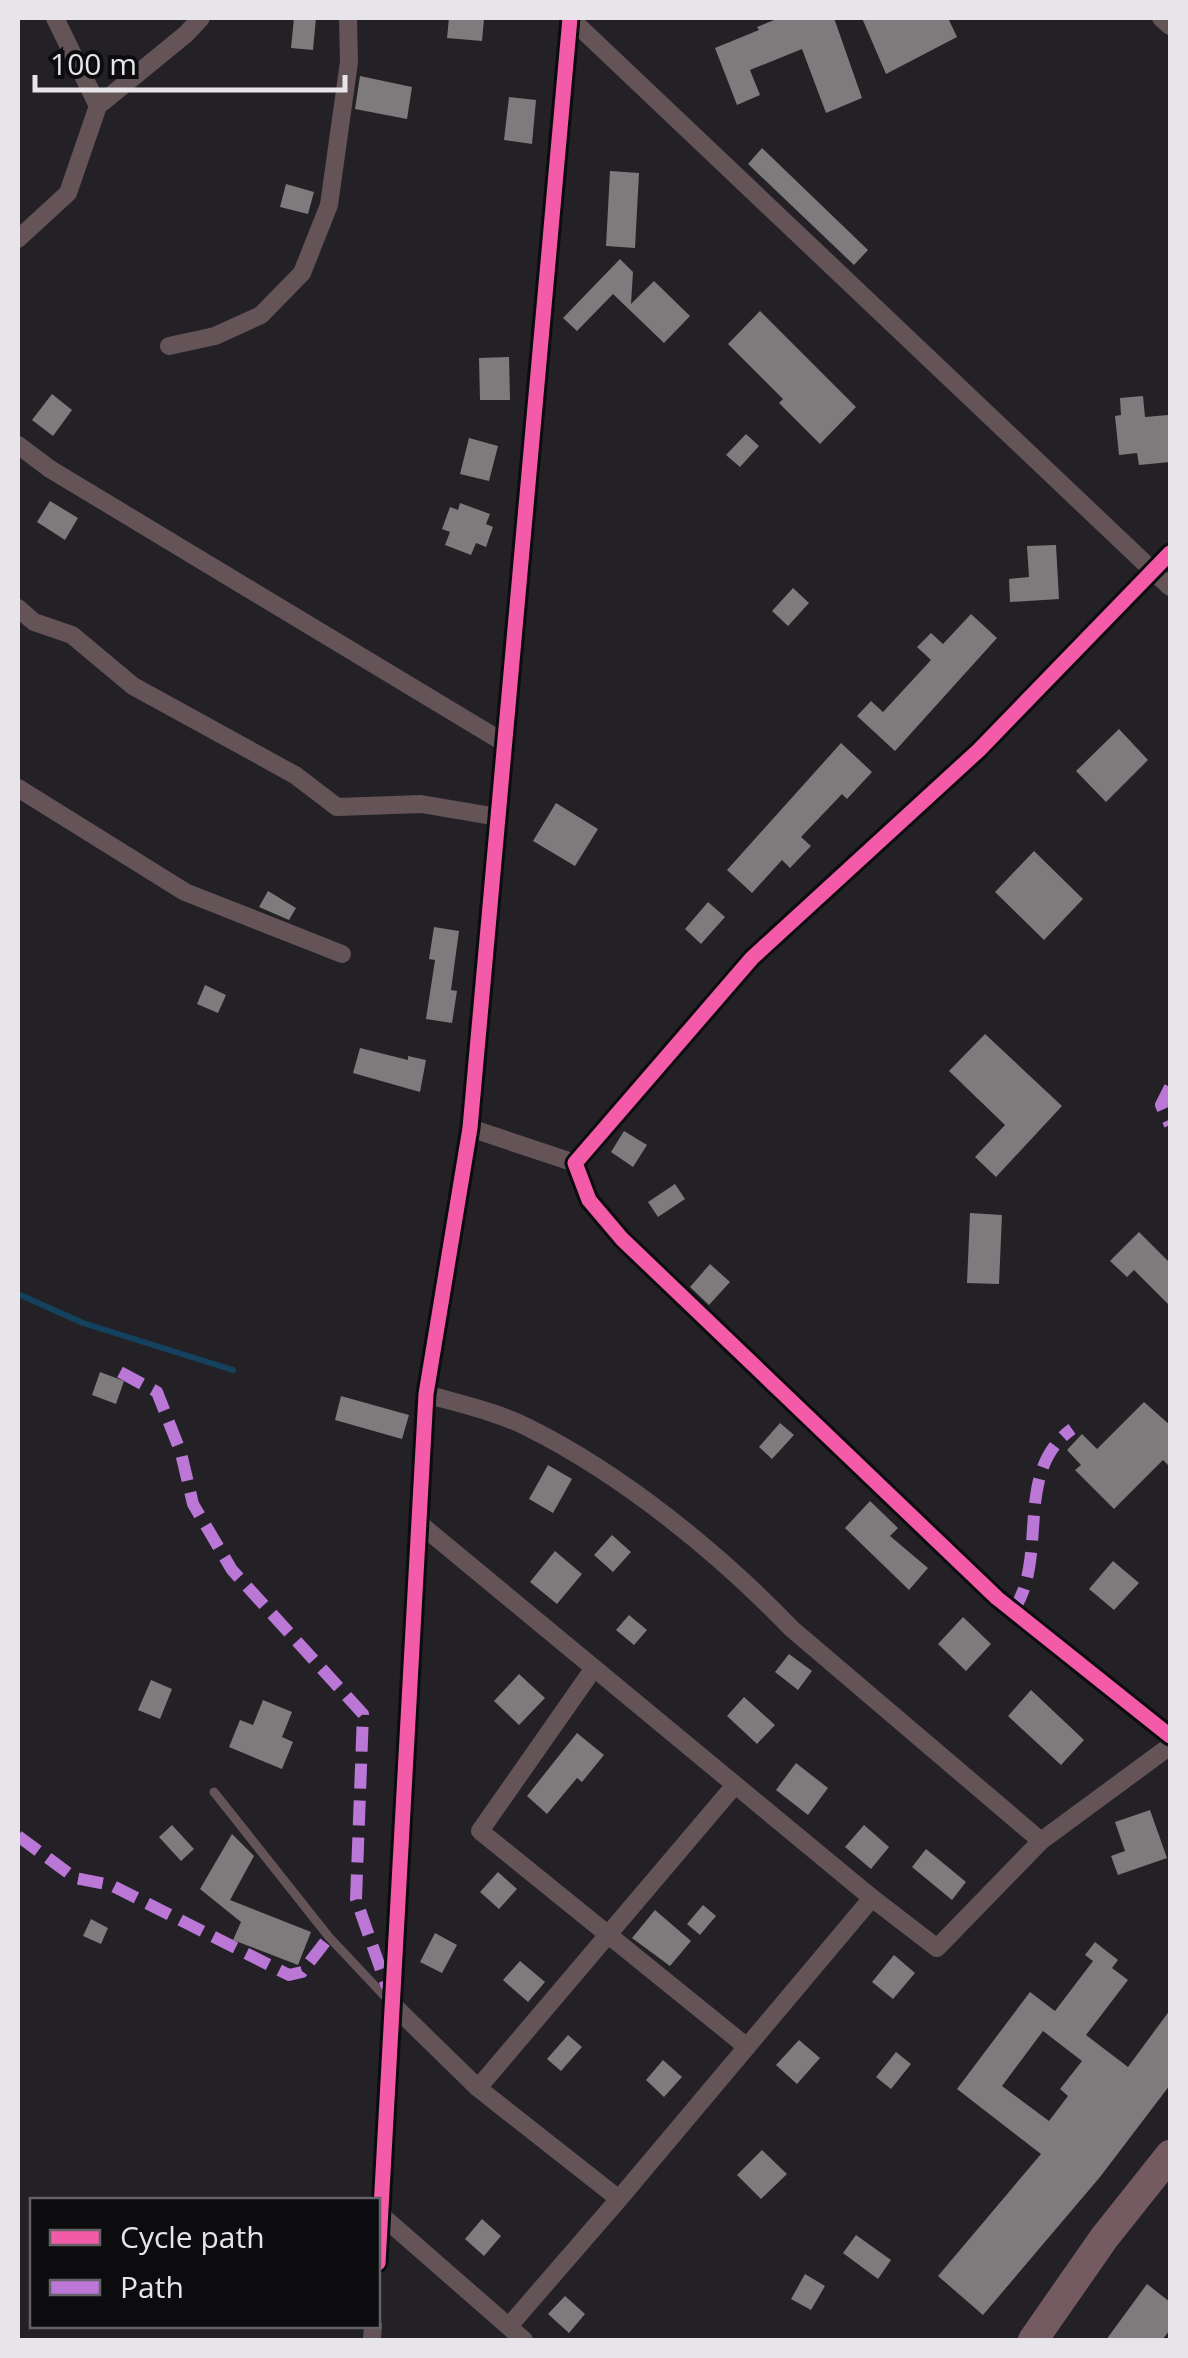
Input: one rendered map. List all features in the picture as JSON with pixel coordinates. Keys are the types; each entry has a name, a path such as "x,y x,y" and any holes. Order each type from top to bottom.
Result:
{"main road":[{"path":"1033,2340 1104,2238 1170,2154"}],"street":[{"path":"55,18 98,106"},
{"path":"18,239 68,194 98,106 202,18"},
{"path":"169,346 215,336 262,315 302,273 329,206 349,62 348,18"},
{"path":"570,18 1170,587"},
{"path":"380,2231 426,1394 470,1128 570,18"},
{"path":"1161,18 1170,26"},
{"path":"18,445 503,742"},
{"path":"575,1163 752,958 980,750 1170,553"},
{"path":"18,608 34,622 72,635 134,686 295,775 337,807 421,804 498,817"},
{"path":"18,788 186,892 342,954"},
{"path":"470,1128 575,1163 590,1200 650,1266 997,1598 1170,1736"},
{"path":"426,1394 526,1426 620,1480 1041,1841"},
{"path":"420,1524 872,1898 938,1948 1041,1841 1170,1746"},
{"path":"594,1668 480,1830 747,2047"},
{"path":"478,2088 736,1785"},
{"path":"508,2326 872,1898"},
{"path":"393,2005 478,2088 619,2200"},
{"path":"381,2215 524,2340"}],"lane":[{"path":"214,1792 329,1937 393,2005"}],"building":[{"path":"294,18 316,18 313,50 291,48"},
{"path":"449,18 484,19 482,41 447,38"},
{"path":"779,18 834,18 862,98 826,113 802,49 750,70 760,95 737,105 715,48"},
{"path":"862,18 948,18 957,37 886,74"},
{"path":"360,76 412,87 407,119 355,109"},
{"path":"509,97 536,100 532,144 504,140"},
{"path":"762,148 868,250 854,265 748,164"},
{"path":"610,171 639,173 635,248 606,246"},
{"path":"286,184 314,192 308,214 280,207"},
{"path":"620,259 633,272 631,304 654,281 690,316 664,343 613,294 577,331 563,318"},
{"path":"760,311 856,407 820,444 779,403 783,399 728,344"},
{"path":"509,357 510,400 480,400 479,358"},
{"path":"52,394 72,410 53,436 32,420"},
{"path":"1143,396 1145,417 1168,415 1170,462 1139,465 1137,453 1119,455 1115,416 1121,415 1120,398"},
{"path":"746,434 759,446 740,467 726,455"},
{"path":"469,438 498,446 489,481 460,474"},
{"path":"50,501 78,518 65,540 37,522"},
{"path":"460,503 490,514 486,524 493,527 486,547 476,543 471,555 445,545 450,532 442,529 450,507 458,510"},
{"path":"1056,545 1059,599 1010,602 1009,579 1029,577 1027,546"},
{"path":"793,588 809,603 788,626 772,611"},
{"path":"971,614 997,638 895,751 857,716 871,701 883,712 931,660 917,647 931,633 943,644"},
{"path":"1119,729 1148,760 1106,802 1076,771"},
{"path":"841,743 872,772 847,799 842,794 801,837 811,846 790,868 782,860 752,893 727,870"},
{"path":"556,803 598,829 575,866 533,841"},
{"path":"1034,851 1083,899 1044,940 995,892"},
{"path":"268,891 296,908 289,920 259,907"},
{"path":"708,902 725,917 701,944 685,929"},
{"path":"434,927 459,931 451,990 457,991 452,1023 426,1019 435,960 429,959"},
{"path":"205,985 226,995 218,1013 197,1004"},
{"path":"985,1034 1062,1106 996,1177 975,1157 1005,1125 949,1071"},
{"path":"360,1048 408,1060 408,1056 426,1060 420,1092 353,1073"},
{"path":"624,1131 647,1145 633,1167 611,1152"},
{"path":"675,1184 685,1199 658,1217 648,1202"},
{"path":"970,1213 1002,1215 999,1284 967,1283"},
{"path":"1139,1232 1170,1263 1170,1306 1134,1270 1127,1277 1110,1261"},
{"path":"710,1264 730,1282 709,1305 690,1287"},
{"path":"100,1372 124,1381 116,1404 92,1395"},
{"path":"341,1396 409,1415 402,1439 335,1420"},
{"path":"1144,1402 1170,1425 1170,1467 1163,1460 1114,1509 1075,1470 1081,1465 1067,1450 1082,1434 1097,1449"},
{"path":"780,1423 794,1435 772,1459 759,1447"},
{"path":"548,1465 572,1479 553,1513 529,1499"},
{"path":"870,1501 898,1528 890,1536 928,1568 909,1590 845,1528"},
{"path":"612,1535 631,1552 613,1572 594,1555"},
{"path":"555,1551 582,1574 557,1604 530,1582"},
{"path":"1113,1561 1139,1583 1114,1610 1089,1589"},
{"path":"629,1615 647,1630 634,1645 616,1630"},
{"path":"963,1617 991,1644 966,1671 938,1644"},
{"path":"789,1654 812,1671 798,1690 775,1672"},
{"path":"519,1674 545,1698 519,1725 494,1701"},
{"path":"151,1680 172,1689 160,1719 138,1710"},
{"path":"1031,1690 1084,1740 1061,1765 1008,1716"},
{"path":"744,1697 775,1725 757,1744 727,1716"},
{"path":"263,1700 292,1712 282,1737 293,1742 282,1769 229,1747 240,1720 253,1725"},
{"path":"577,1733 604,1755 582,1782 577,1778 547,1814 527,1796"},
{"path":"796,1763 828,1788 808,1815 776,1790"},
{"path":"1150,1810 1167,1858 1118,1875 1111,1856 1125,1851 1115,1822"},
{"path":"172,1825 194,1849 181,1861 159,1837"},
{"path":"864,1825 889,1847 871,1869 845,1847"},
{"path":"232,1834 254,1856 230,1900 311,1932 298,1965 233,1940 241,1922 200,1889"},
{"path":"926,1849 966,1882 952,1900 912,1867"},
{"path":"498,1872 517,1889 499,1909 480,1892"},
{"path":"703,1905 716,1916 700,1935 687,1924"},
{"path":"655,1910 691,1941 670,1966 632,1938"},
{"path":"91,1919 108,1928 101,1944 83,1936"},
{"path":"435,1933 457,1945 442,1973 420,1962"},
{"path":"1095,1942 1118,1960 1112,1968 1128,1980 1086,2035 1128,2067 1170,2010 1170,2085 1100,2177 983,2315 938,2276 1041,2154 957,2089 1030,1992 1055,2011 1093,1961 1085,1955","holes":["1043,2031 1082,2061 1060,2089 1068,2096 1049,2121 1002,2086"]},
{"path":"894,1955 915,1973 893,1999 872,1982"},
{"path":"520,1961 545,1982 528,2002 503,1980"},
{"path":"568,2035 582,2047 561,2071 547,2059"},
{"path":"799,2040 820,2058 797,2084 776,2065"},
{"path":"896,2052 911,2064 891,2089 876,2077"},
{"path":"663,2060 682,2077 664,2097 646,2080"},
{"path":"762,2150 787,2174 761,2199 737,2175"},
{"path":"482,2219 501,2236 484,2256 465,2239"},
{"path":"856,2235 891,2260 878,2279 843,2253"},
{"path":"805,2274 825,2286 811,2310 791,2299"},
{"path":"1147,2284 1170,2302 1170,2330 1162,2340 1106,2340"},
{"path":"565,2296 585,2314 569,2333 548,2314"}],"waterway":[{"path":"18,1294 83,1323 233,1370"}],"marked path":[{"path":"1170,1087 1161,1105 1170,1125"},
{"path":"120,1372 157,1392 181,1453 193,1504 232,1570 363,1714 356,1899 387,1987"},
{"path":"1013,1611 1029,1566 1043,1468 1054,1447 1072,1429"},
{"path":"18,1836 75,1878 111,1885 289,1975 302,1972 329,1937"}],"cycle path":[{"path":"380,2227 426,1394 470,1128 570,18"},
{"path":"1170,553 979,750 752,958 575,1163 589,1200 622,1239 997,1598 1170,1736"}]}
